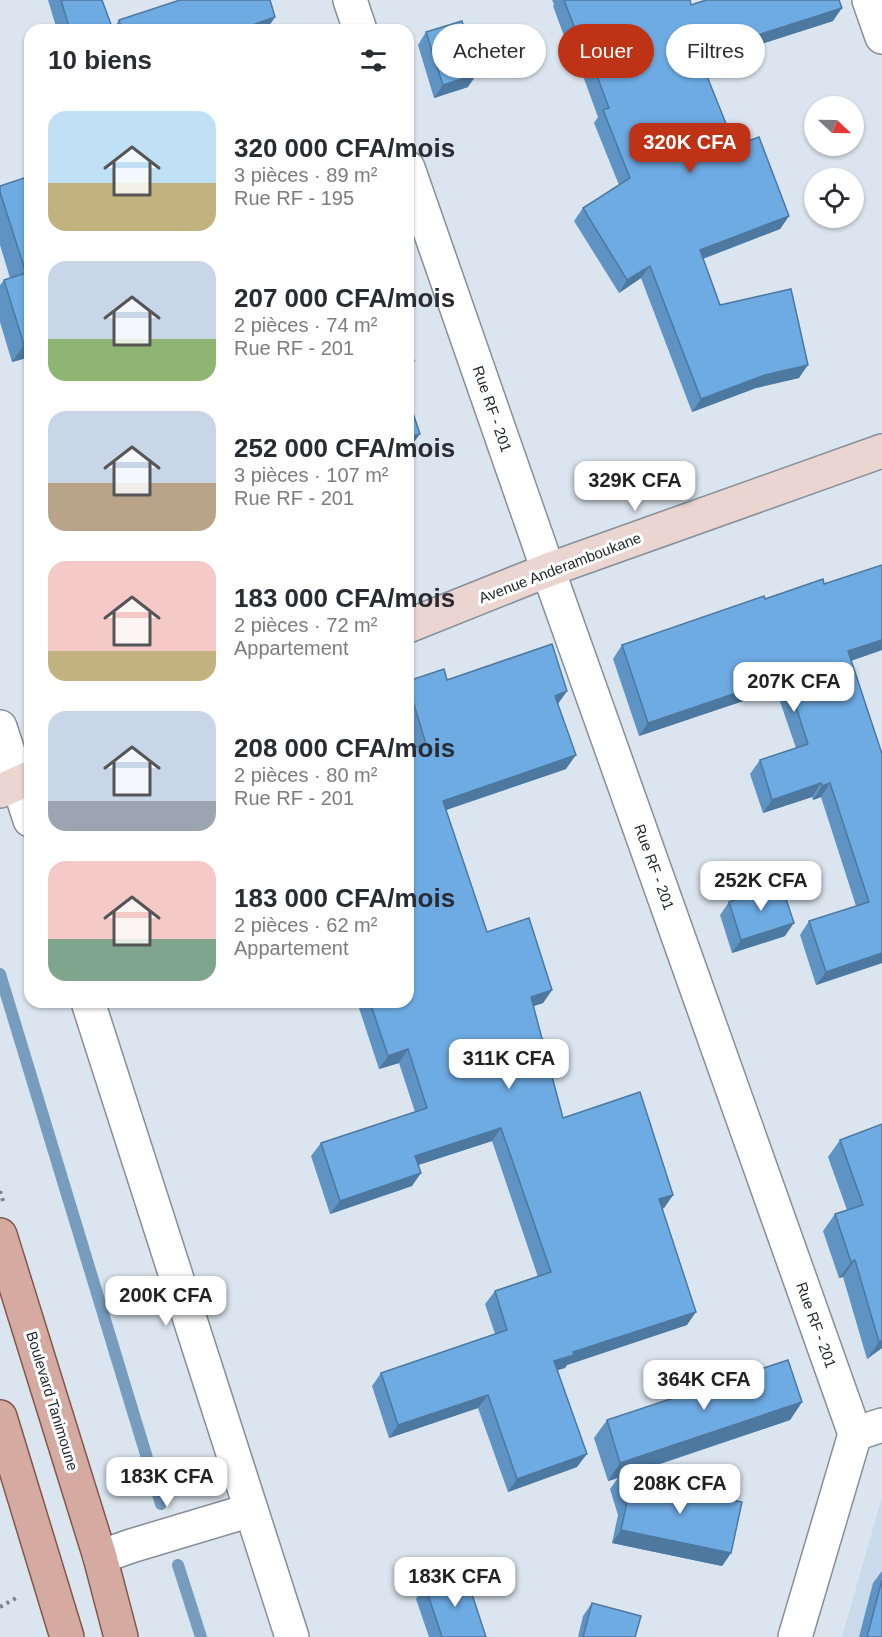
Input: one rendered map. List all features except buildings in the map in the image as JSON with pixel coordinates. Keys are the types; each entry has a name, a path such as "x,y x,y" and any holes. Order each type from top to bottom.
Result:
{"main road":[{"name":"Boulevard Tanimoune","path":"0,1235 100,1557 121,1637"},
{"path":"0,1417 67,1637"}],"street":[{"path":"350,0 358,24"},
{"path":"869,0 882,37"},
{"name":"Rue RF - 201","path":"414,185 548,570 868,1430 795,1637"},
{"name":"Avenue Anderamboukane","path":"414,624 548,570 882,451"},
{"path":"0,727 24,805"},
{"path":"90,1008 292,1637"},
{"path":"100,1557 251,1510"}],"shaded area":[{"path":"882,1497 882,1637 842,1637"}],"waterway":[{"path":"0,974 161,1504"},
{"path":"178,1565 201,1637"}]}
